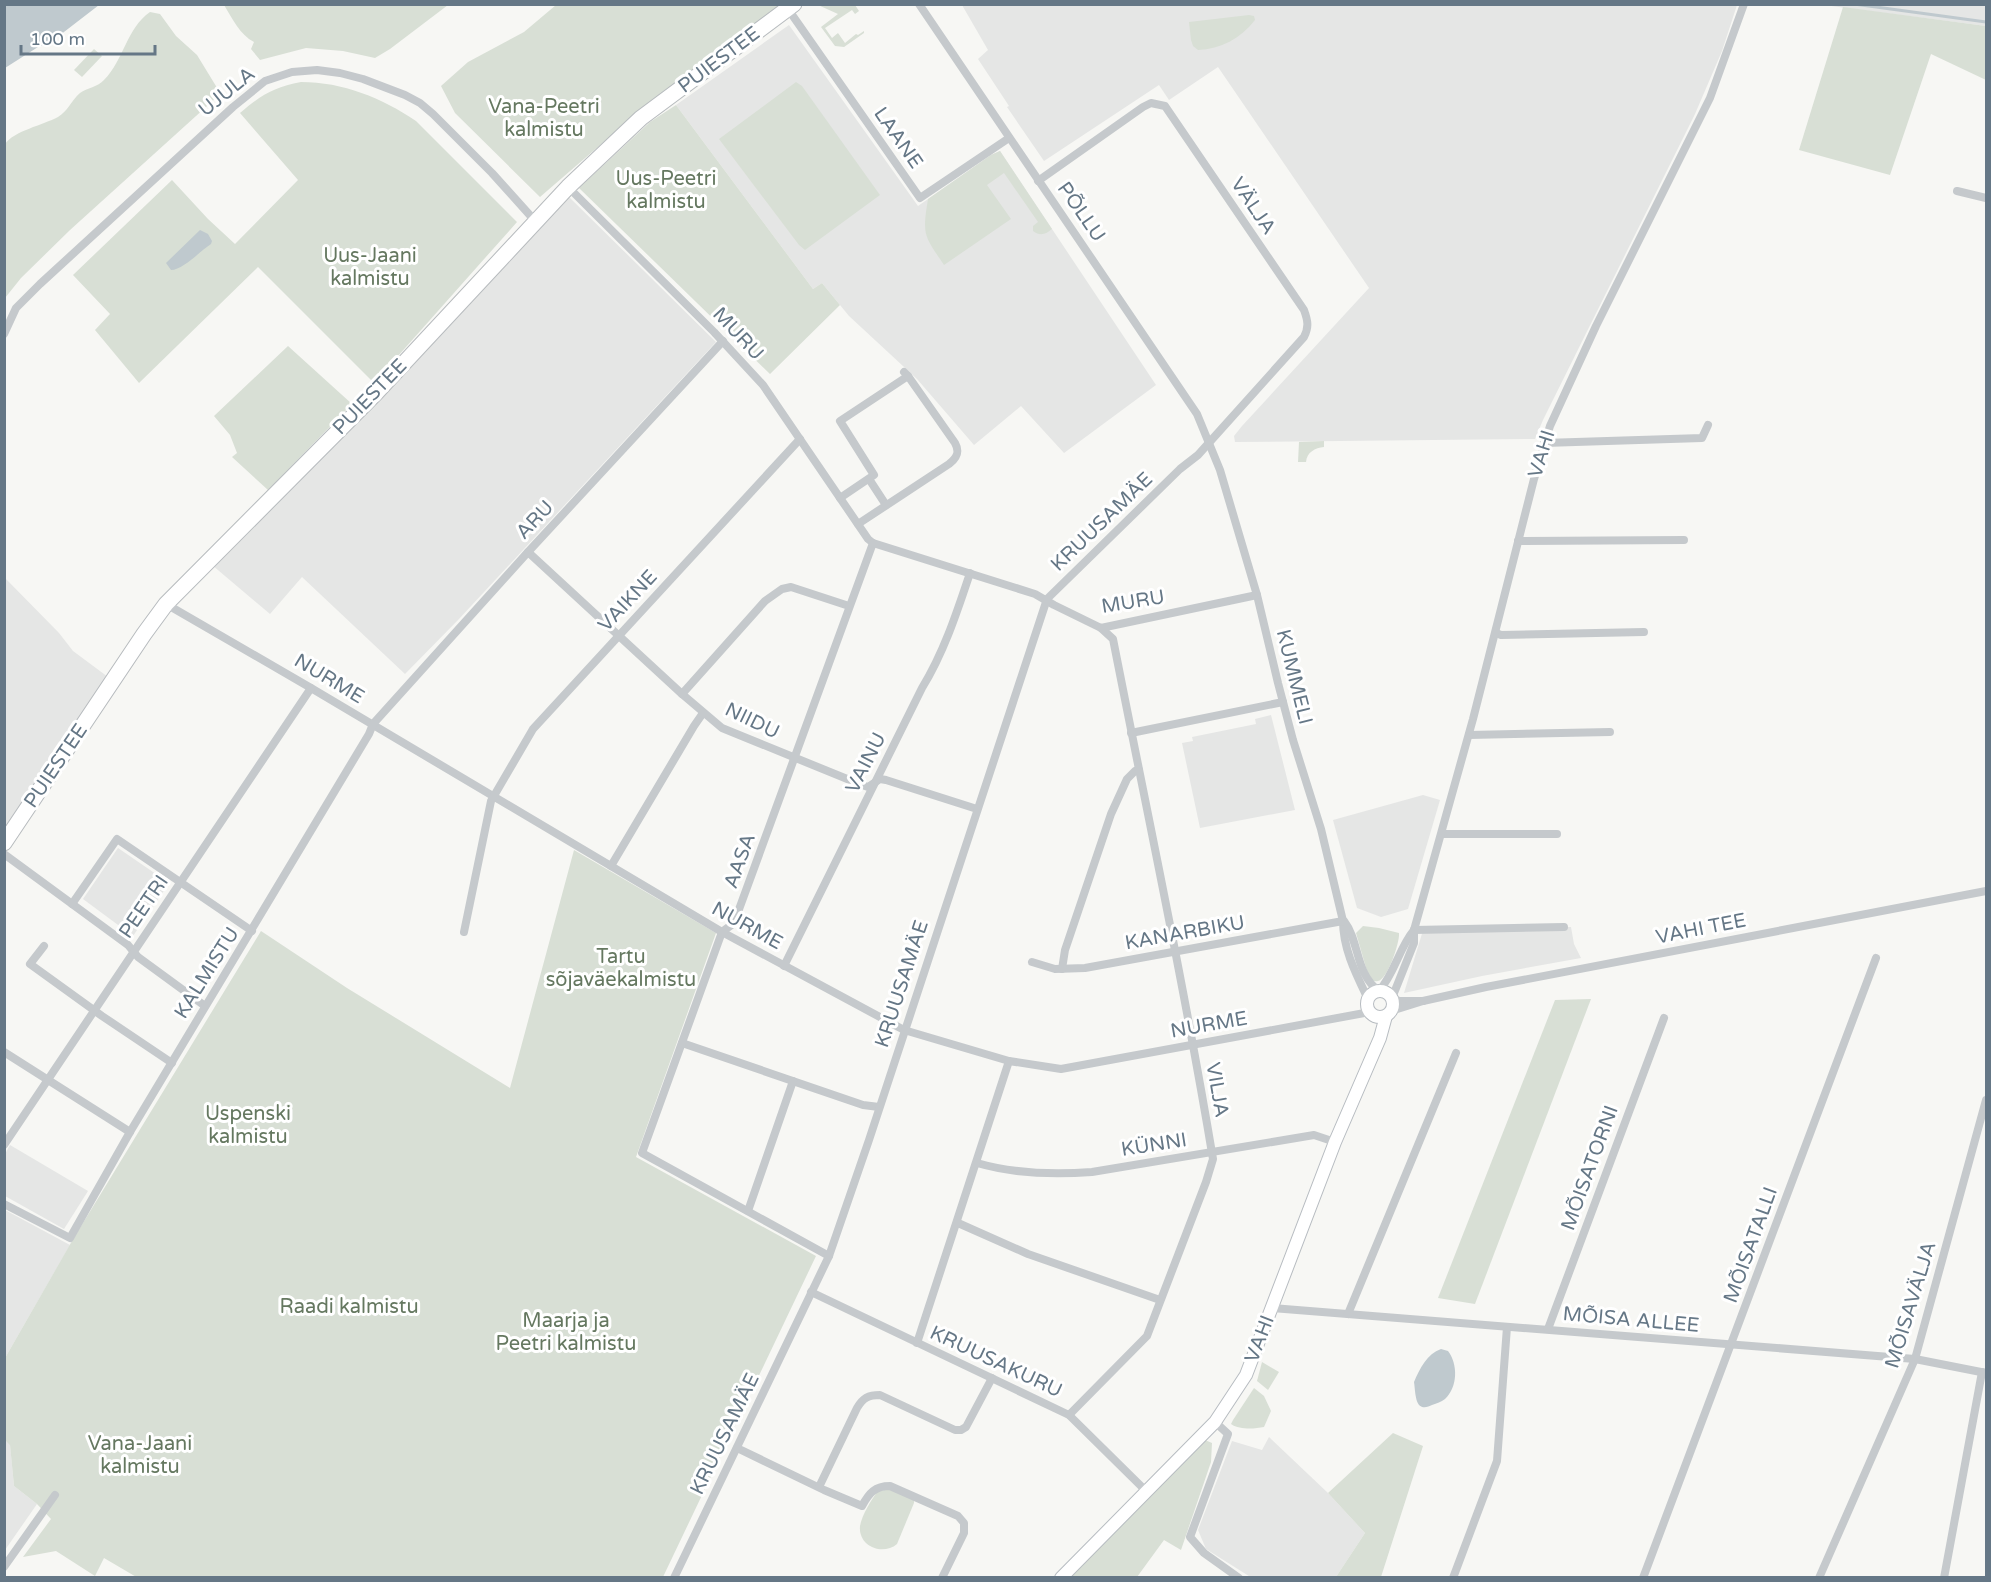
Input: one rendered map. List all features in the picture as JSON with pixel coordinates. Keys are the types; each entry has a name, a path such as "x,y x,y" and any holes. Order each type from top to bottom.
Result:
{"highway":[{"name":"PUIESTEE","path":"4,843 166,604 377,392 568,187 641,118 791,7"}],"street":[{"name":"PÕLLU","path":"920,4 1197,414 1210,442"},
{"name":"VAHI","path":"1392,998 1414,943 1414,930 1469,735 1550,426 1596,326 1710,98 1744,4"},
{"name":"LAANE","path":"791,7 920,198 1009,138"},
{"name":"UJULA","path":"4,334 16,308 209,128 265,81 292,72 317,70 340,73 363,79 420,103 492,174 536,222"},
{"name":"VÄLJA","path":"1038,181 1143,107 1151,103 1166,106 1304,310 1308,321 1308,329 1304,337 1210,442"},
{"name":"MURU","path":"568,187 723,341 763,385 873,543 1035,594 1101,628 1257,595"},
{"path":"1958,191 1986,198"},
{"name":"ARU","path":"373,724 723,341"},
{"path":"840,498 874,475 840,421 906,374 955,443 958,451 955,460 858,524"},
{"path":"1544,443 1702,438 1708,424"},
{"name":"VAIKNE","path":"464,932 493,796 533,729 800,439"},
{"name":"KUMMELI","path":"1210,442 1257,595 1283,702 1322,829 1344,921 1343,932 1352,966 1368,999"},
{"name":"KRUUSAMÄE","path":"674,1578 829,1256 1047,601 1210,442"},
{"path":"869,479 886,506"},
{"path":"1518,541 1684,540"},
{"name":"AASA","path":"829,1256 642,1153 722,932 734,923 873,543"},
{"name":"NIIDU","path":"528,552 722,728 868,787 880,778 977,809"},
{"name":"VAINU","path":"784,966 874,782 939,658 970,573"},
{"path":"682,694 765,601 782,589 791,587 849,606"},
{"name":"NURME","path":"166,604 373,724 722,932 904,1030 1009,1061 1061,1068 1371,1014"},
{"name":"VILJA","path":"1069,1415 1146,1336 1213,1159 1176,952 1113,639 1101,628"},
{"path":"1496,633 1501,635 1644,632"},
{"name":"PEETRI","path":"4,1145 311,688"},
{"path":"1131,733 1283,702"},
{"path":"611,866 693,726 703,713"},
{"name":"KALMISTU","path":"4,1204 70,1238 130,1132 252,931 373,724"},
{"path":"1469,735 1610,732"},
{"path":"1062,969 1065,950 1111,814 1127,779 1139,770"},
{"path":"1442,834 1557,834"},
{"path":"72,904 117,839 252,931"},
{"path":"4,854 128,945 205,1006"},
{"name":"VAHI TEE","path":"1389,1014 1423,1001 1486,987 1986,891"},
{"name":"KUMMELI","path":"1344,921 1350,930 1364,976 1371,986 1379,991"},
{"name":"KANARBIKU","path":"1032,962 1054,969 1085,968 1344,921"},
{"path":"1414,930 1563,927"},
{"name":"VAHI","path":"1379,991 1414,930"},
{"path":"44,946 30,964 172,1063"},
{"name":"MÕISATALLI","path":"1643,1578 1876,958"},
{"path":"1386,992 1392,998 1394,1004 1389,1014 1382,1017 1371,1014 1368,999 1372,993 1386,992"},
{"name":"VAHI TEE","path":"1392,998 1399,1001 1423,1001"},
{"name":"VAHI","path":"1371,1014 1375,1029 1374,1048"},
{"name":"VAHI","path":"1061,1578 1215,1422 1246,1375 1335,1142 1389,1014"},
{"name":"MÕISATORNI","path":"1548,1329 1664,1018"},
{"path":"682,1043 863,1105 879,1107"},
{"path":"4,1052 130,1132"},
{"path":"1348,1314 1456,1053"},
{"path":"917,1343 1009,1061"},
{"path":"748,1211 793,1081"},
{"name":"MÕISAVÄLJA","path":"1820,1578 1915,1359 1986,1100"},
{"name":"KÜNNI","path":"977,1163 1023,1172 1059,1175 1092,1172 1314,1135 1335,1142"},
{"path":"958,1223 1028,1254 1160,1300"},
{"name":"KRUUSAKURU","path":"811,1292 1069,1415 1146,1491"},
{"name":"MÕISA ALLEE","path":"1272,1308 1915,1359 1984,1372"},
{"path":"1453,1578 1497,1461 1507,1327"},
{"path":"1944,1578 1984,1372"},
{"path":"819,1487 862,1400 870,1395 880,1395 955,1430 961,1430 966,1427 992,1378"},
{"path":"1215,1422 1228,1434 1190,1537 1229,1575 1239,1578"},
{"path":"736,1448 862,1506 875,1489 890,1486 958,1516 964,1523 964,1533 942,1578"},
{"path":"4,1566 55,1495"}],"shaded area":[{"path":"5,4 99,5 51,42 38,47 5,68"},
{"path":"962,5 1737,5 1722,51 1695,114 1535,439 1235,442 1234,436 1242,426 1369,288 1218,67 1169,100 1159,85 1044,161 978,59 988,50"},
{"path":"1824,5 1986,5 1986,26 1846,8"},
{"path":"789,25 918,206 1000,151 1156,385 1064,453 1021,406 974,445 917,379 849,316 822,283 813,289 676,105"},
{"path":"568,196 716,342 459,619 405,674 302,577 270,614 212,565"},
{"path":"200,230 208,234 212,241 211,244 186,264 171,270 166,263"},
{"path":"5,578 59,633 73,651 108,677 5,833"},
{"path":"1271,715 1295,810 1200,828 1182,743 1193,741 1192,737 1256,724 1255,719"},
{"path":"1423,795 1440,800 1408,909 1381,917 1357,908 1333,820"},
{"path":"118,848 169,883 133,936 83,899"},
{"path":"1424,927 1571,927 1574,944 1581,958 1404,993"},
{"path":"10,1145 88,1191 64,1229 5,1196 5,1154"},
{"path":"5,1210 70,1245 5,1358"},
{"path":"1441,1349 1448,1351 1454,1362 1454,1382 1449,1394 1443,1400 1422,1407 1417,1400 1414,1382 1428,1358"},
{"path":"1269,1437 1328,1493 1365,1533 1336,1577 1252,1578 1206,1549 1198,1530 1232,1441 1262,1450"},
{"path":"5,1440 10,1444 14,1486 37,1504 5,1550"}],"green space":[{"path":"224,5 448,5 375,58 343,51 306,48 260,60 251,49 254,42 240,31"},
{"name":"Vana-Peetri kalmistu","path":"556,5 780,5 643,108 540,197 455,113 441,86 468,62 524,32"},
{"path":"818,5 855,5 859,11 855,14 852,10 825,28 832,38 838,33 845,43 856,34 864,31 864,33 844,47 835,46 821,27 838,14"},
{"path":"1843,7 1986,26 1986,80 1931,54 1890,175 1799,150"},
{"path":"150,12 160,14 176,36 197,55 219,91 217,97 70,230 21,278 5,298 5,144 15,135 58,117 80,93 102,82 111,72 136,27"},
{"path":"1254,16 1255,20 1243,33 1230,42 1214,48 1198,50 1193,46 1189,22"},
{"path":"94,49 102,56 82,77 74,70"},
{"name":"Uus-Jaani kalmistu","path":"301,82 347,88 390,105 416,121 517,222 374,383 258,267 139,383 95,330 110,314 73,275 172,180 235,244 298,180 240,113 268,93 283,86"},
{"path":"796,82 802,86 880,195 805,250 719,139"},
{"name":"Uus-Peetri kalmistu","path":"676,105 813,289 822,283 840,305 770,374 579,188 650,122"},
{"path":"1000,151 1052,229 1043,234 1033,231 1033,226 1038,222 1004,173 987,185 1011,219 944,265 926,235 928,199"},
{"path":"288,346 352,404 268,490 232,457 237,453 230,435 214,416"},
{"path":"1324,441 1324,447 1312,451 1306,462 1298,462 1299,442"},
{"name":"Raadi kalmistu","path":"574,850 716,933 636,1157 816,1256 663,1577 138,1578 104,1558 95,1576 56,1551 23,1557 51,1519 37,1504 14,1486 10,1445 5,1440 5,1358 72,1241 261,931 347,988 510,1088"},
{"path":"1363,926 1399,933 1392,960 1382,979 1378,981 1369,978 1356,933"},
{"path":"1591,999 1475,1304 1438,1298 1555,1000"},
{"path":"1262,1362 1279,1372 1268,1390 1257,1381"},
{"path":"1254,1388 1264,1396 1271,1411 1264,1427 1252,1429 1231,1424 1233,1420"},
{"path":"1393,1433 1423,1446 1381,1577 1336,1577 1365,1533 1328,1493"},
{"path":"1205,1440 1212,1443 1211,1462 1181,1550 1164,1540 1137,1577 1066,1578"},
{"path":"888,1489 914,1499 914,1503 897,1544 891,1548 879,1549 867,1544 860,1533 860,1526 864,1513 877,1492"}],"waterway":[{"path":"1854,4 1986,22"}],"park label":[{"name":"Tartu sõjaväekalmistu","path":"621,968"},
{"name":"Uspenski kalmistu","path":"248,1126"},
{"name":"Maarja ja Peetri kalmistu","path":"566,1332"},
{"name":"Vana-Jaani kalmistu","path":"140,1456"}]}
